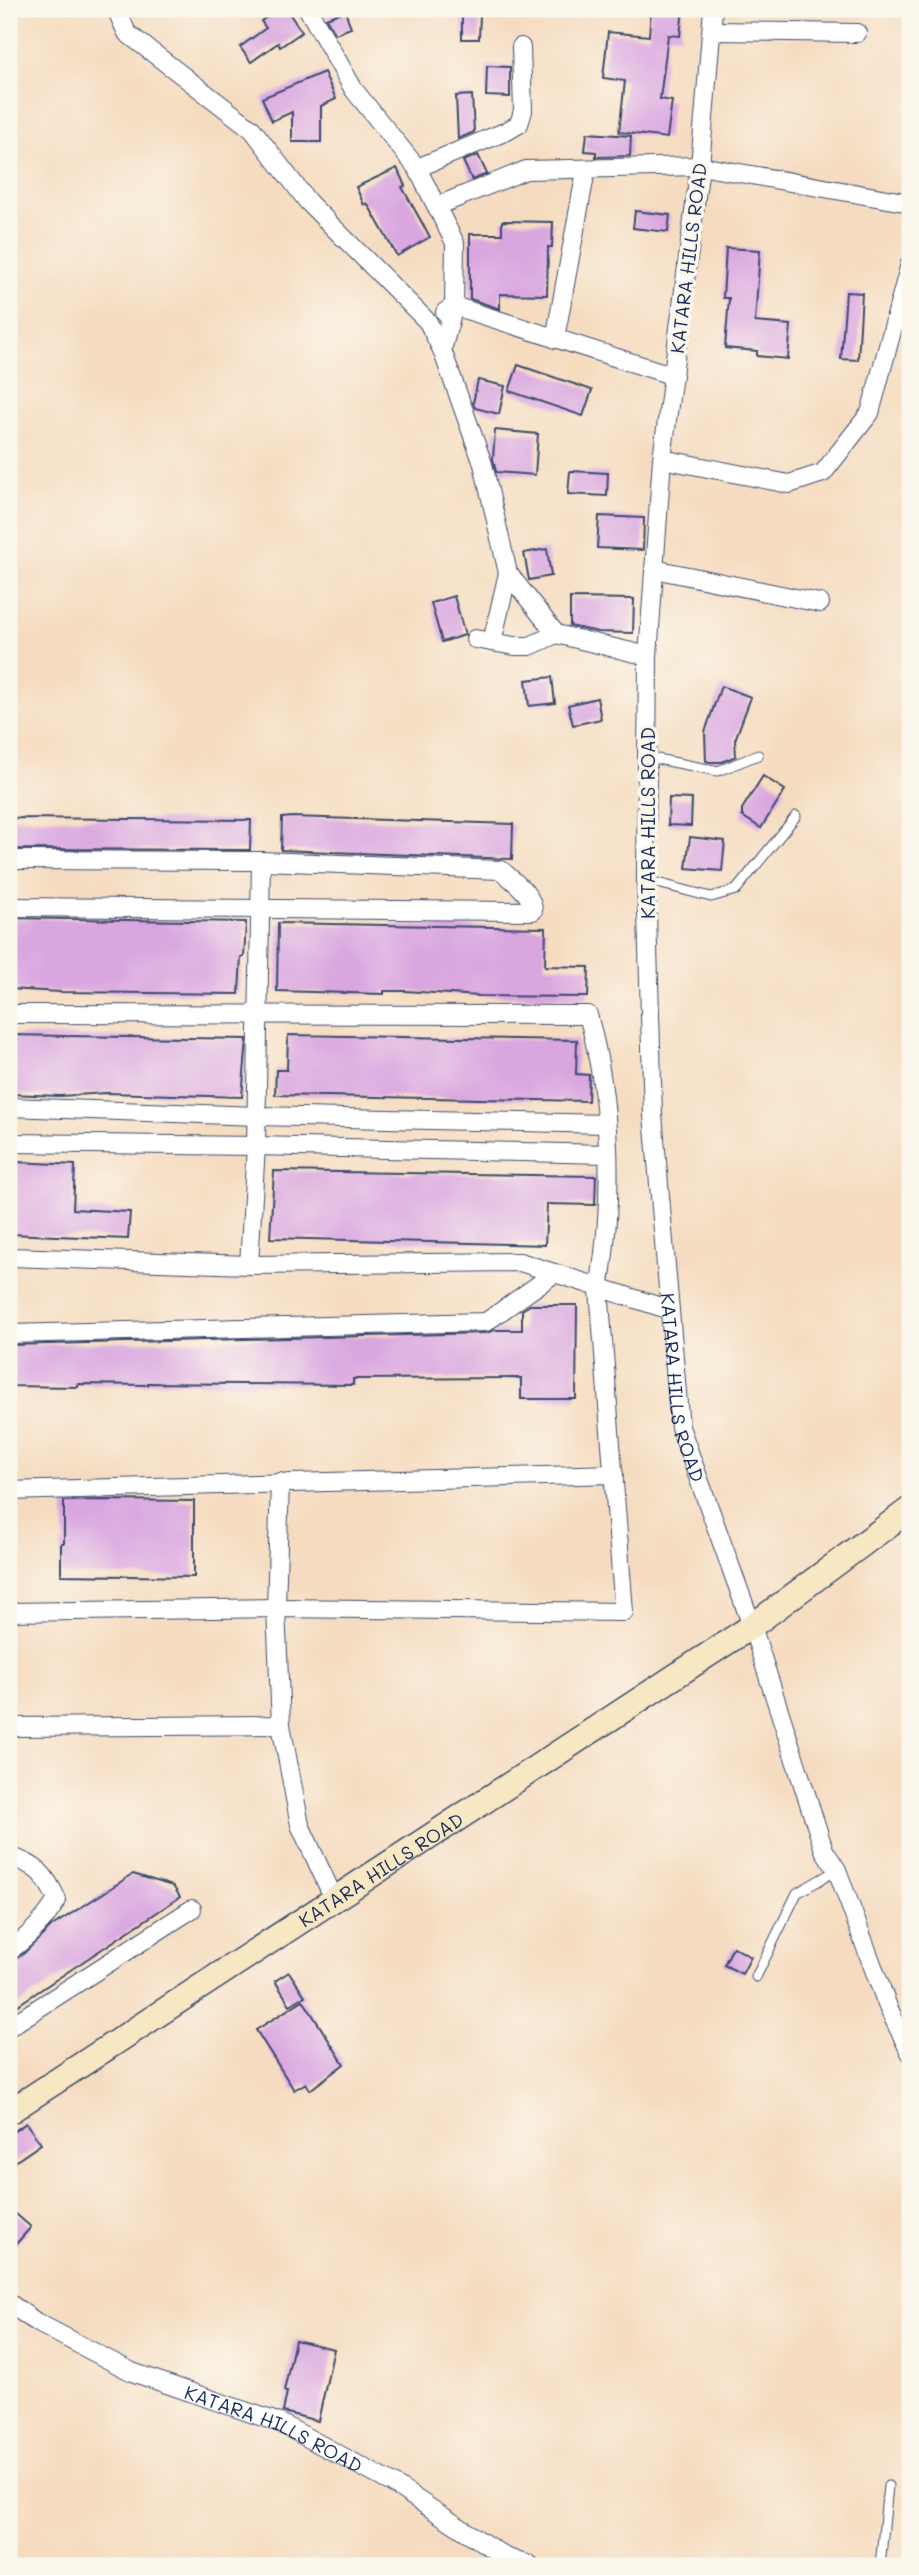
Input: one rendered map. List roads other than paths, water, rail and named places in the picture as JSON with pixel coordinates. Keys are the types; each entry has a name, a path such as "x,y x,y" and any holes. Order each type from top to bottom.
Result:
{"main road":[{"name":"KATARA HILLS ROAD","path":"9,2112 752,1626 910,1508"}],"street":[{"path":"116,9 127,33 252,130 308,202 428,322 442,350 483,464 508,573 556,634 648,656"},
{"path":"308,9 354,90 417,168 455,243 454,306 442,350"},
{"name":"KATARA HILLS ROAD","path":"713,9 700,166 662,459 648,656 646,880 653,1115 680,1427 752,1626 824,1850 837,1870 888,2007 910,2052"},
{"path":"712,31 857,33"},
{"path":"417,168 519,124 523,111 521,47"},
{"path":"437,206 526,170 700,166 910,203"},
{"path":"555,339 586,170"},
{"path":"662,459 789,484 823,473 870,412 909,273"},
{"path":"428,322 454,306 674,376"},
{"path":"654,569 820,603"},
{"path":"508,573 484,640 530,646 556,634"},
{"path":"9,860 261,861 501,870 524,891 533,911 9,907"},
{"path":"249,1265 257,1116 261,861"},
{"path":"9,1014 588,1015 597,1049 606,1124 607,1239 599,1289 624,1612 276,1608 9,1612"},
{"path":"9,1107 606,1124"},
{"path":"9,1143 607,1154"},
{"path":"9,1257 249,1265 520,1262 670,1310"},
{"path":"9,1334 486,1322 555,1273"},
{"path":"9,1491 614,1474"},
{"path":"280,1482 276,1608 281,1725 300,1825 334,1899"},
{"path":"9,1727 281,1725"},
{"path":"9,1856 33,1864 49,1883 57,1900 50,1913 9,1951"},
{"path":"9,2027 192,1909"},
{"name":"KATARA HILLS ROAD","path":"9,2303 36,2322 132,2372 280,2423 392,2483 505,2557 530,2566"}],"lane":[{"path":"647,757 718,771 758,755"},
{"path":"646,880 711,897 736,890 796,816"},
{"path":"756,1977 797,1893 837,1870"},
{"path":"880,2566 888,2486"}]}
